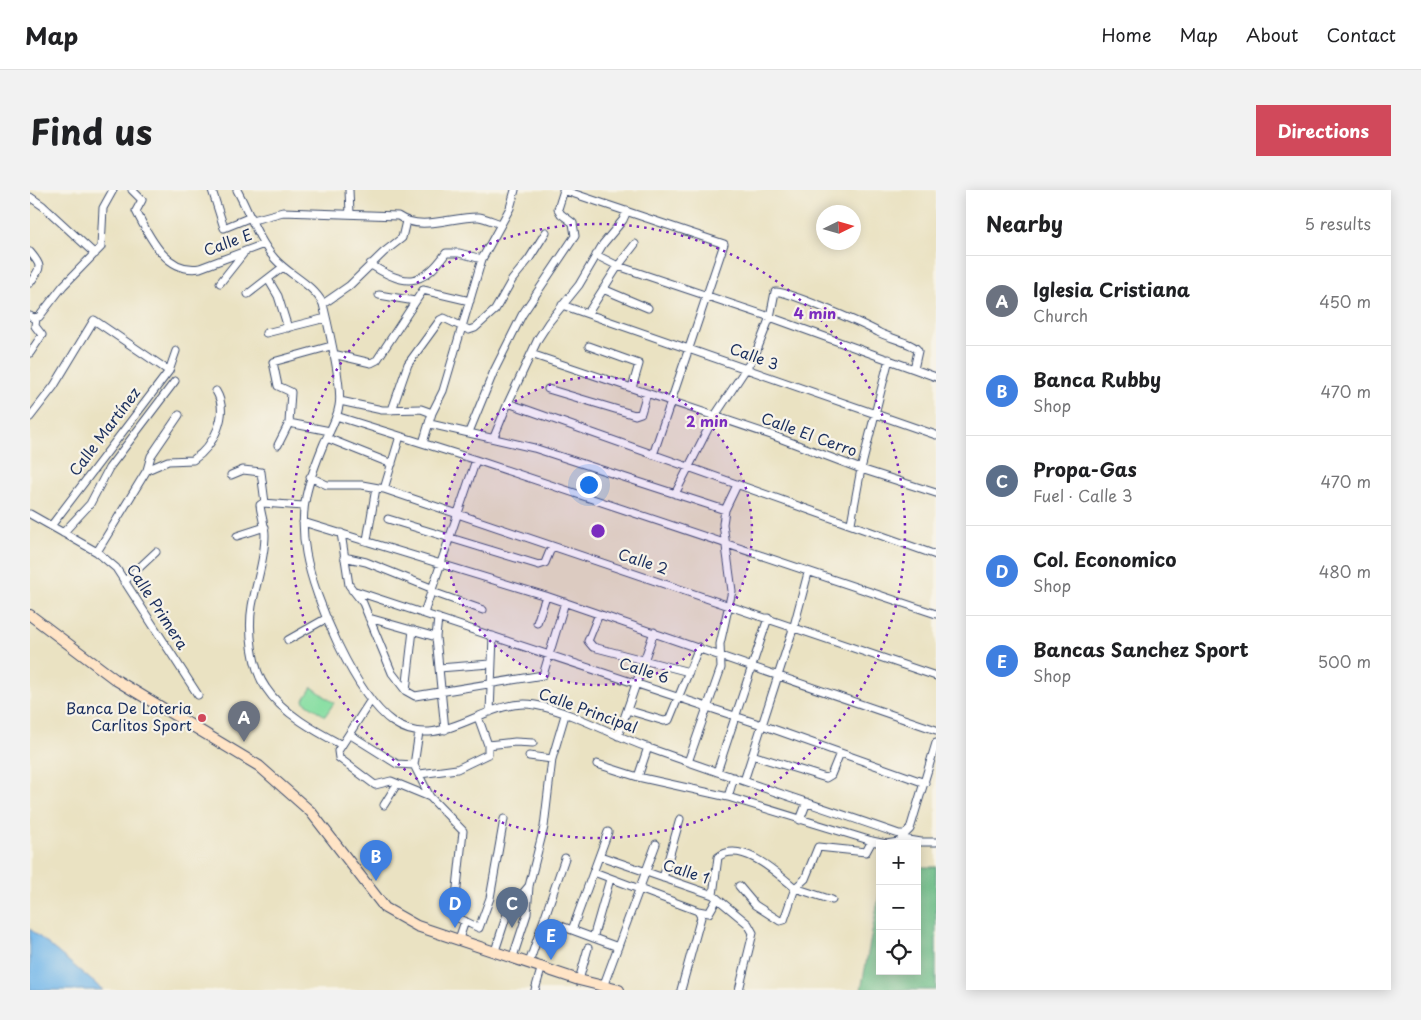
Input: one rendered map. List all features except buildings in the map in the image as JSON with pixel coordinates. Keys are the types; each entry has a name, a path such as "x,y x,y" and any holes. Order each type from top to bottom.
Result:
{"main road":[{"path":"30,614 116,680 216,738 259,766 311,812 385,908 416,926 542,966 579,980 619,990"}],"street":[{"path":"30,352 42,335 35,326 33,317 102,245 102,208 113,190"},
{"name":"Calle E","path":"132,190 142,200 137,206 136,211 151,241 158,250 173,262 192,269 244,253 264,244"},
{"path":"212,190 224,228 252,218 282,212 398,216 406,221 419,223 480,217 501,224"},
{"name":"Calle Principal","path":"238,190 264,244 283,267 315,292 323,304 340,401 336,416 310,477 303,506 302,522 306,554 327,618 351,668 371,700 394,722 419,732 445,730 510,706 535,705 565,714 688,762 904,836"},
{"path":"349,190 350,214"},
{"path":"423,443 432,412 443,391 482,260 510,208 514,190"},
{"path":"469,432 490,379 522,315 575,236 573,223 561,214 558,209 564,190 724,244 653,454"},
{"path":"30,197 43,206 95,254"},
{"path":"494,437 531,354 549,322 579,285 596,255 623,220 627,211"},
{"path":"323,304 349,286 370,264 402,238 406,221"},
{"path":"392,410 408,364 440,320 444,318 469,330 476,328 495,310 512,280 529,259 546,232"},
{"path":"588,313 618,266 635,244"},
{"path":"30,252 40,263 40,269 30,283"},
{"path":"220,283 244,253"},
{"path":"370,264 390,277 400,280 417,281 441,260 446,253 459,253 482,260"},
{"path":"596,255 618,266 770,317 936,377"},
{"path":"248,294 283,267"},
{"path":"268,279 278,296 288,328"},
{"path":"417,281 422,290 470,301"},
{"path":"603,289 648,308"},
{"path":"278,445 289,423 291,392 278,386 272,363 332,350 371,362 377,360 422,290"},
{"path":"675,494 714,417 747,370 764,336 775,292 791,295 865,324 891,339 913,345 918,351 914,369"},
{"path":"379,295 415,301"},
{"name":"Calle 3","path":"562,305 936,435"},
{"path":"266,333 326,318"},
{"path":"30,417 54,386 94,320 169,371"},
{"path":"589,346 638,364 632,388"},
{"name":"Calle Martínez","path":"51,526 169,371 176,351"},
{"name":"Calle El Cerro","path":"531,354 936,493"},
{"path":"851,523 889,359"},
{"path":"63,533 90,504 109,468 175,381"},
{"path":"548,389 635,415 641,413 647,393"},
{"path":"147,470 168,460 193,460 210,443 216,433 222,414 221,398 216,391"},
{"path":"340,401 367,408 392,410 421,409 432,412"},
{"path":"508,403 653,454 687,468 851,523 936,555"},
{"path":"97,552 147,470 151,456 179,415"},
{"path":"336,416 476,460 808,573 936,614"},
{"path":"289,423 328,435 392,464"},
{"path":"430,424 494,437 725,510"},
{"path":"384,489 400,436"},
{"path":"424,613 456,514 476,460"},
{"path":"231,475 243,470 261,472 265,503"},
{"name":"Calle 2","path":"310,477 327,485 362,485 384,489 794,626 936,676"},
{"path":"688,762 722,668 720,644 732,578 724,544 723,524 725,510 737,485"},
{"path":"367,540 376,488"},
{"path":"303,506 262,503 260,507 265,527 264,549 250,623 252,647 261,680 275,699 310,728 342,745"},
{"name":"Calle Primera","path":"30,514 97,552 116,568 198,695"},
{"path":"388,519 539,565 545,563 552,546"},
{"path":"302,522 367,540 565,602 936,730"},
{"path":"237,536 265,527"},
{"path":"341,533 349,585 363,603 392,673 406,691 422,696 543,675 565,602"},
{"path":"124,582 156,552"},
{"path":"344,557 366,562 431,588 435,593 483,610"},
{"path":"744,781 794,626 808,573"},
{"name":"Calle 6","path":"352,590 736,716 925,783"},
{"path":"537,623 546,596"},
{"path":"599,614 588,641 589,644 689,672"},
{"path":"288,640 327,618"},
{"path":"369,618 436,637"},
{"path":"438,618 436,637 443,692 445,730"},
{"path":"717,772 768,618"},
{"path":"406,691 413,630"},
{"path":"618,736 654,632"},
{"path":"490,712 490,664 493,636"},
{"path":"627,710 666,721 672,715 699,648"},
{"path":"439,668 490,664"},
{"path":"371,700 342,745 338,753 339,758 375,785 389,781 430,798 463,831 454,915 481,927 490,898 504,819"},
{"path":"513,957 527,914 529,886 544,827 552,759 565,714"},
{"path":"420,774 457,769 488,754 488,745 478,717"},
{"path":"419,732 414,765 430,798"},
{"path":"349,734 397,764 414,765"},
{"path":"488,745 515,742 534,744"},
{"path":"597,764 638,777 728,797 872,841 892,844 899,842 910,829 936,743"},
{"path":"638,777 648,747"},
{"path":"752,755 826,778 831,774 840,753"},
{"path":"529,756 552,759"},
{"path":"928,771 936,772"},
{"path":"728,797 734,778"},
{"path":"384,805 397,784"},
{"path":"800,820 807,802"},
{"path":"663,878 680,819"},
{"path":"572,930 608,832"},
{"path":"904,836 921,842 936,842"},
{"path":"738,886 754,906 782,921 795,888 805,879 818,847 866,852 872,841"},
{"path":"603,987 656,844"},
{"path":"594,872 698,911 709,913 715,897 718,857 724,854 744,854 759,860 795,888 832,900"},
{"name":"Calle 1","path":"600,856 715,897 748,924 753,933 739,990"},
{"path":"529,962 566,858"},
{"path":"593,938 610,879"},
{"path":"495,951 508,912 529,886"},
{"path":"681,990 701,917 698,911"},
{"path":"459,939 465,921"},
{"path":"553,923 618,947"},
{"path":"579,980 588,948"},
{"path":"535,990 542,966"}],"green space":[{"path":"312,687 334,703 325,716 303,701"},
{"path":"921,867 936,867 936,990 861,990 876,911 876,975 921,975"}],"water":[{"path":"30,929 103,990 30,990"}],"place":[{"name":"Banca De Loteria Carlitos Sport","path":"202,718"},
{"name":"Iglesia Cristiana","path":"244,742"},
{"name":"Banca Rubby","path":"376,881"},
{"name":"Col. Economico","path":"455,928"},
{"name":"Propa-Gas","path":"512,928"},
{"name":"Bancas Sanchez Sport","path":"551,960"}]}
